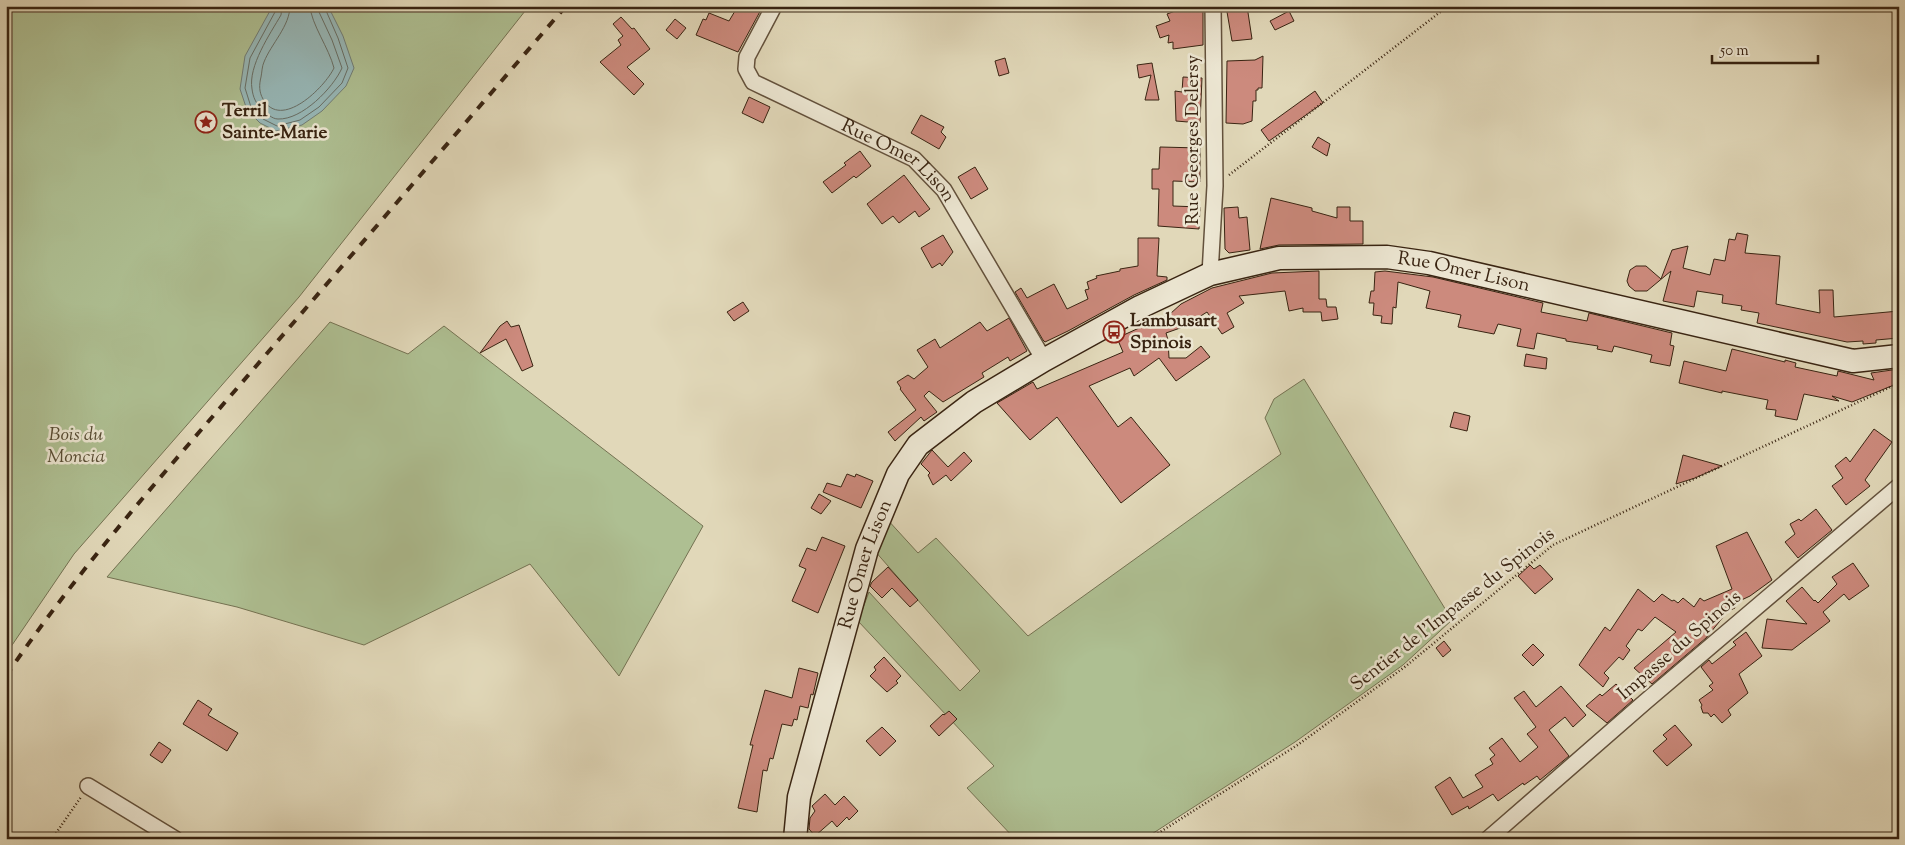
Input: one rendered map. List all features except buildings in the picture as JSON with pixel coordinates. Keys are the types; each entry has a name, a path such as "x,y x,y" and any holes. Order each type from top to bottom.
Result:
{"street":[{"name":"Rue Omer Lison","path":"774,6 747,57 746,69 752,82 914,158 944,190 1044,360"},
{"name":"Rue Georges Delersy","path":"1210,274 1215,186 1213,6"},
{"name":"Rue Omer Lison","path":"795,839 799,797 867,549 898,474 918,445 974,402 1044,360 1140,307 1210,274 1279,258 1386,257 1428,263 1853,361 1899,356"},
{"name":"Impasse du Spinois","path":"1488,839 1660,689 1899,486"},
{"path":"88,786 175,839"}],"path":[{"path":"1215,186 1448,6"},
{"name":"Sentier de l'Impasse du Spinois","path":"1149,839 1299,744 1406,666 1553,546 1899,383"},
{"path":"52,839 88,786"}],"green space":[{"name":"Terril Sainte-Marie","path":"6,6 529,6 299,297 74,554 6,654"},
{"path":"330,322 408,354 444,326 703,526 619,676 530,564 364,645 237,607 107,577"},
{"path":"1304,379 1452,620 1403,665 1295,742 1144,839 1015,839 967,788 994,766 858,621 869,592 960,691 980,671 874,550 886,518 918,553 936,538 1028,636 1281,454 1265,418 1274,399"}],"water":[{"path":"271,6 328,6 343,36 354,68 346,86 322,111 302,125 276,131 260,123 247,110 240,89 245,56"}],"railway":[{"path":"6,676 93,558 566,6"}],"place":[{"name":"Terril Sainte-Marie","path":"206,122"},
{"name":"Lambusart Spinois","path":"1114,332"}],"park label":[{"name":"Bois du Moncia","path":"76,446"}]}
